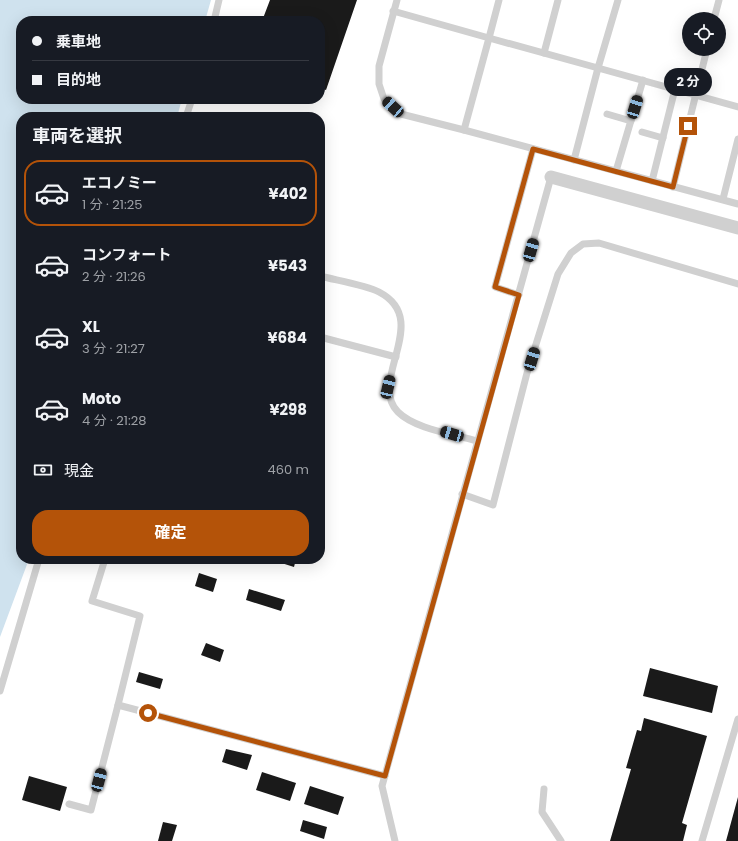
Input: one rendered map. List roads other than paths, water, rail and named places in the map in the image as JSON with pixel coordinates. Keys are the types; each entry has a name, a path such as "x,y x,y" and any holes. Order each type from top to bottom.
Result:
{"street":[{"path":"551,177 738,228"}],"lane":[{"path":"215,16 219,0"},
{"path":"397,0 379,66 379,84 384,99 401,114 738,204"},
{"path":"464,130 499,0"},
{"path":"544,53 558,0"},
{"path":"574,160 598,68 618,0"},
{"path":"716,12 719,0"},
{"path":"394,11 738,107"},
{"path":"673,187 705,56"},
{"path":"616,171 643,80"},
{"path":"652,181 675,89"},
{"path":"607,114 631,121"},
{"path":"642,132 663,138"},
{"path":"723,199 738,139"},
{"path":"519,295 495,287 533,149"},
{"path":"395,841 382,786 551,177"},
{"path":"462,494 493,505 527,373 558,274 571,253 583,244 599,243 738,284"},
{"path":"325,277 379,292 389,300 397,310 401,320 401,335 388,387 390,399 397,411 413,423 477,441"},
{"path":"325,338 396,357"},
{"path":"0,690 38,564"},
{"path":"69,804 91,810 140,616 92,601 103,564"},
{"path":"118,705 385,776"},
{"path":"702,841 738,719"},
{"path":"544,790 542,812 561,841"}],"water":[{"path":"0,0 211,0 206,16 16,16 16,104 181,104 178,112 16,112 16,564 27,564 0,637"}]}
